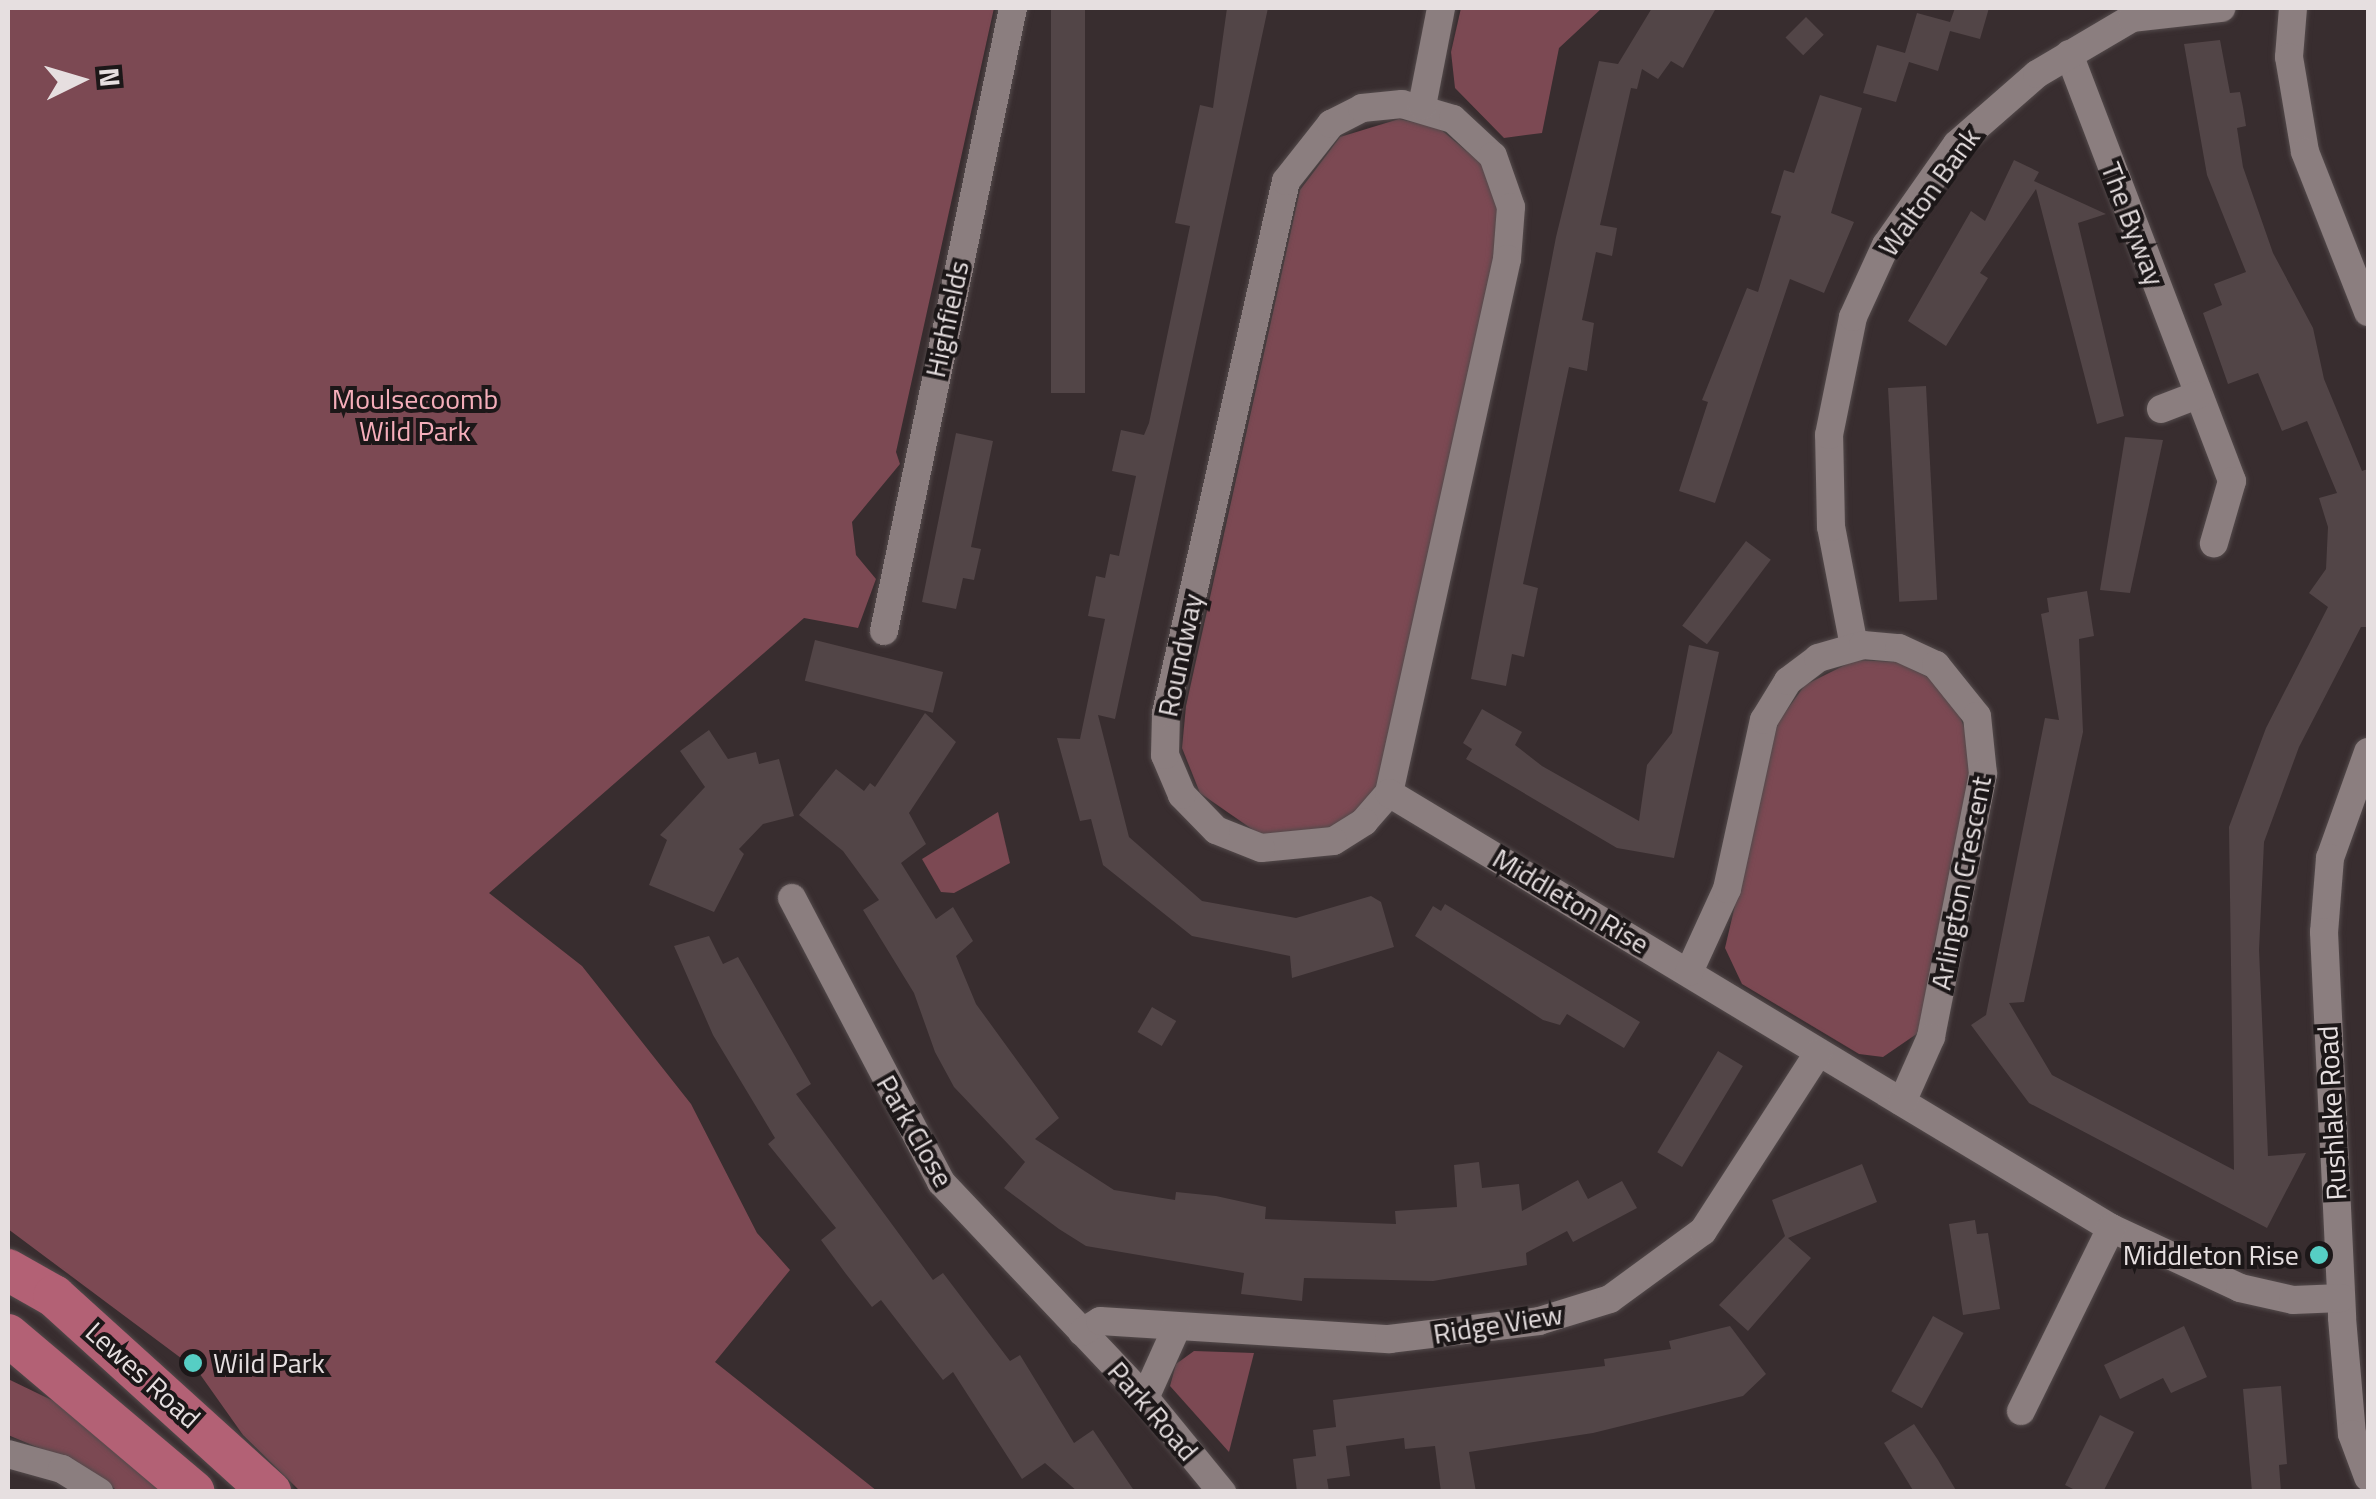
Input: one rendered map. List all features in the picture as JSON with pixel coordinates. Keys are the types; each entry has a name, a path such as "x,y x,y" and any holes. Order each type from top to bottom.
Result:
{"main road":[{"name":"Lewes Road","path":"8,1270 54,1296 270,1492"},
{"name":"Lewes Road","path":"8,1335 194,1492"}],"street":[{"name":"Highfields","path":"884,631 1014,8"},
{"path":"1389,793 1511,239 1509,192 1493,156 1466,127 1422,106 1440,8"},
{"name":"Walton Bank","path":"1854,646 1829,498 1833,400 1853,317 1886,245 1957,144 2069,54 2129,13 2221,8"},
{"path":"2293,8 2289,57 2305,152 2368,312"},
{"name":"The Byway","path":"2069,54 2232,481 2214,543"},
{"name":"Roundway","path":"1389,793 1364,822 1333,841 1261,848 1196,812 1170,774 1164,730 1286,182 1315,136 1349,114 1422,106"},
{"path":"2161,408 2197,395"},
{"name":"Arlington Crescent","path":"1689,972 1727,889 1769,709 1802,668 1854,646 1899,648 1936,665 1968,700 1984,748 1930,1037 1902,1102"},
{"name":"Rushlake Road","path":"2368,752 2345,801 2326,890 2341,1298 2352,1434 2368,1477"},
{"name":"Middleton Rise","path":"1389,793 2111,1228 2240,1288 2293,1300 2341,1298"},
{"name":"Park Close","path":"792,898 941,1182 1082,1332"},
{"name":"Ridge View","path":"1082,1332 1100,1321 1176,1329 1420,1337 1538,1322 1610,1299 1703,1231 1818,1053"},
{"path":"2021,1411 2111,1228"},
{"path":"1146,1398 1176,1329"},
{"name":"Park Road","path":"1082,1332 1146,1398 1222,1492"},
{"path":"8,1454 62,1468 99,1492"}],"green space":[{"name":"Moulsecoomb Wild Park","path":"8,8 994,8 896,452 900,464 852,522 856,555 876,579 858,628 804,618 489,893 582,966 691,1104 757,1233 790,1270 715,1362 877,1491 300,1491 243,1435 197,1370 8,1229"},
{"path":"1461,8 1602,8 1559,48 1542,133 1504,138 1455,88 1451,52"},
{"path":"1399,119 1439,128 1482,164 1499,213 1495,253 1379,786 1352,816 1319,833 1259,834 1200,793 1182,748 1186,706 1300,190 1340,137"},
{"path":"1855,660 1897,662 1928,677 1956,707 1968,737 1970,771 1918,1033 1883,1057 1859,1054 1742,984 1725,948 1778,722 1805,685"},
{"path":"998,812 1010,863 954,893 941,892 922,859"},
{"path":"1194,1351 1254,1353 1229,1452 1170,1386 1176,1364"},
{"path":"8,1379 64,1406 164,1491 118,1491 82,1466 8,1435"}],"building":[{"path":"1051,8 1085,8 1085,393 1051,393"},
{"path":"1227,8 1268,8 1115,719 1098,715 1129,837 1202,901 1296,918 1371,896 1381,902 1394,947 1292,978 1290,956 1192,936 1103,865 1091,819 1080,821 1057,738 1080,739 1105,619 1088,616 1096,576 1105,578 1110,554 1119,556 1136,476 1112,471 1121,430 1144,435 1149,423 1190,226 1175,223 1200,105 1213,108"},
{"path":"1652,8 1716,8 1683,68 1671,61 1658,79 1642,69 1637,89 1631,88 1600,225 1617,228 1612,256 1596,252 1582,320 1594,323 1587,371 1569,367 1523,584 1538,588 1524,657 1512,654 1506,686 1471,679 1556,237 1599,61 1618,64"},
{"path":"1955,8 1989,8 1980,39 1950,31 1938,71 1909,62 1896,102 1863,93 1877,45 1905,53 1917,13 1950,22"},
{"path":"1806,17 1824,35 1803,55 1785,38"},
{"path":"2220,40 2230,93 2240,92 2243,107 2246,126 2237,128 2243,167 2273,253 2313,328 2324,379 2362,471 2368,469 2368,627 2361,627 2299,747 2264,842 2259,950 2268,1156 2306,1153 2267,1228 2029,1103 1971,1025 1986,1015 2045,718 2059,720 2041,614 2049,612 2047,598 2087,591 2094,636 2079,639 2083,732 2024,1002 2009,1003 2052,1075 2234,1170 2229,827 2266,728 2328,607 2309,593 2326,569 2328,527 2319,498 2337,493 2307,421 2282,431 2258,373 2228,384 2203,313 2222,305 2214,284 2246,272 2207,175 2184,44"},
{"path":"1820,95 1862,108 1831,213 1854,222 1824,293 1790,279 1715,503 1679,491 1708,402 1702,400 1747,288 1758,292 1781,216 1771,213 1784,170 1794,173"},
{"path":"2014,160 2039,172 2034,181 2106,214 2078,223 2124,416 2097,424 2036,189 1980,273 1988,278 1946,346 1908,321 1971,211 1985,221"},
{"path":"1926,386 1937,600 1899,602 1888,388"},
{"path":"956,433 993,441 971,547 981,549 974,580 963,578 956,609 922,602"},
{"path":"2125,437 2163,440 2130,593 2100,590"},
{"path":"1746,541 1771,560 1707,644 1682,626"},
{"path":"815,640 943,672 933,713 805,681"},
{"path":"1689,645 1719,652 1674,858 1617,848 1466,759 1472,749 1463,743 1482,709 1522,732 1515,745 1542,766 1639,821 1647,765 1672,733"},
{"path":"925,713 956,742 909,813 926,844 901,863 936,919 953,907 973,941 956,956 976,1004 1059,1118 1035,1139 1114,1190 1175,1200 1176,1192 1216,1196 1266,1207 1265,1219 1396,1224 1395,1211 1457,1207 1454,1165 1479,1162 1482,1188 1519,1184 1522,1211 1578,1180 1588,1199 1622,1181 1637,1208 1573,1242 1567,1231 1526,1253 1527,1265 1433,1281 1304,1278 1302,1301 1241,1294 1244,1273 1086,1246 1059,1229 1004,1188 1025,1162 954,1087 935,1052 914,993 863,910 879,900 843,851 799,815 836,769 864,791 870,783 875,787"},
{"path":"709,730 728,759 756,752 759,764 779,759 794,816 763,824 739,849 744,854 714,912 649,885 667,840 660,835 705,787 680,751"},
{"path":"1445,904 1640,1022 1624,1048 1567,1014 1560,1025 1543,1020 1415,936 1433,906 1441,911"},
{"path":"709,936 723,964 738,957 811,1084 796,1094 933,1280 943,1273 1010,1361 1020,1355 1074,1443 1093,1430 1135,1492 1078,1492 1045,1463 1022,1479 953,1372 943,1380 881,1300 872,1307 846,1274 821,1240 836,1228 768,1144 775,1138 713,1035 674,946"},
{"path":"1152,1007 1176,1021 1162,1046 1138,1032"},
{"path":"1718,1051 1743,1066 1682,1167 1657,1152"},
{"path":"1862,1164 1877,1202 1788,1238 1811,1258 1748,1331 1719,1305 1785,1236 1772,1200"},
{"path":"1975,1220 1977,1234 1988,1233 2000,1309 1963,1315 1949,1224"},
{"path":"1933,1316 1964,1333 1922,1408 1891,1391"},
{"path":"1730,1326 1766,1374 1743,1396 1593,1433 1469,1452 1476,1492 1441,1492 1435,1446 1405,1449 1404,1438 1346,1446 1350,1476 1327,1479 1329,1492 1297,1492 1293,1459 1316,1456 1313,1430 1336,1427 1333,1400 1605,1366 1604,1359 1671,1349 1669,1341"},
{"path":"2184,1326 2207,1377 2171,1393 2163,1378 2120,1399 2104,1365"},
{"path":"2281,1386 2287,1464 2279,1465 2281,1492 2252,1492 2243,1389"},
{"path":"2100,1415 2134,1432 2103,1492 2079,1492 2065,1485"},
{"path":"1914,1424 1957,1492 1914,1492 1884,1443"}],"place":[{"name":"Middleton Rise","path":"2319,1255"},
{"name":"Wild Park","path":"193,1363"}]}
